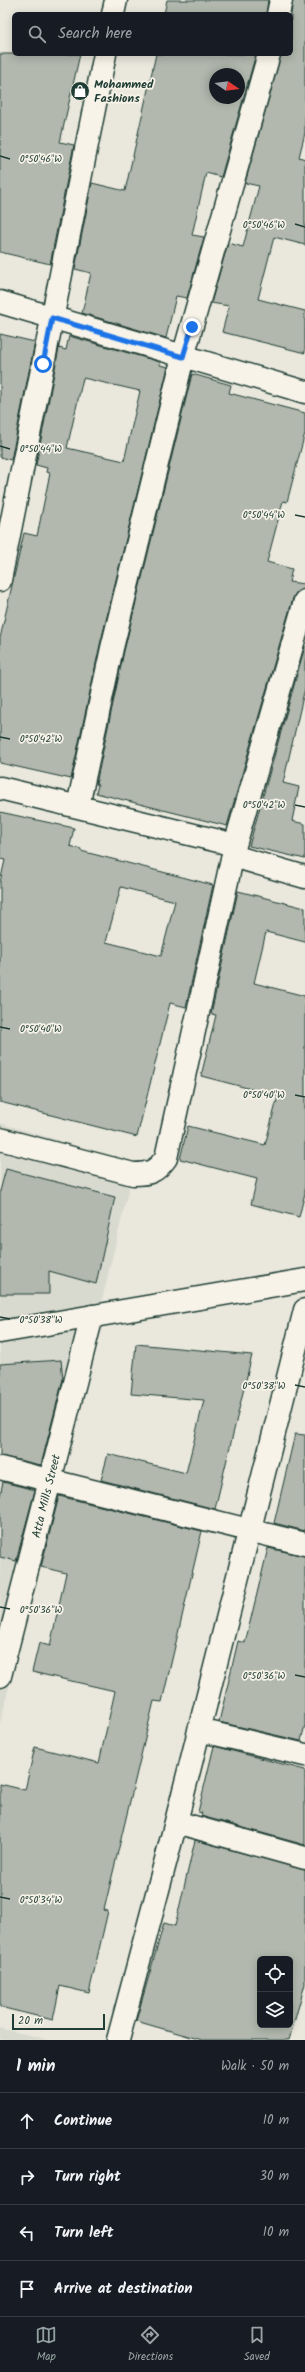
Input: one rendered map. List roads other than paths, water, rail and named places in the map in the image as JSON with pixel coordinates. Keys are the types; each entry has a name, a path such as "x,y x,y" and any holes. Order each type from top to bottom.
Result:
{"street":[{"path":"113,12 116,0"},
{"path":"278,12 281,0"},
{"path":"0,580 105,56"},
{"path":"78,806 112,648 183,357 268,56"},
{"path":"0,302 305,392"},
{"path":"0,1139 133,1174 147,1174 158,1170 166,1158 234,850 305,601"},
{"path":"0,788 78,806 234,850 305,877"},
{"path":"0,1332 305,1280"},
{"path":"118,2040 176,1822 248,1531 305,1310"},
{"name":"Atta Mills Street","path":"0,1676 92,1316"},
{"path":"0,1468 305,1544"},
{"path":"198,1730 305,1755"},
{"path":"176,1822 305,1858"}],"place":[{"name":"Mohammed Fashions","path":"80,91"}]}
